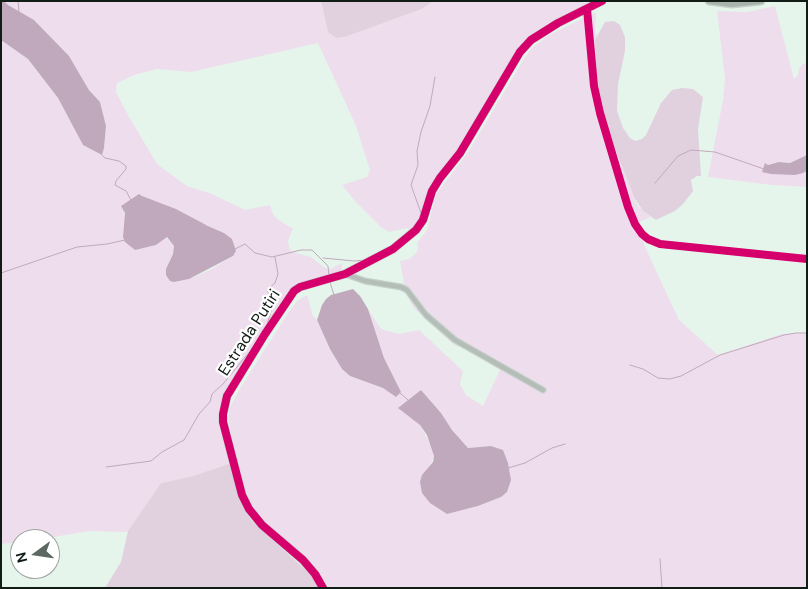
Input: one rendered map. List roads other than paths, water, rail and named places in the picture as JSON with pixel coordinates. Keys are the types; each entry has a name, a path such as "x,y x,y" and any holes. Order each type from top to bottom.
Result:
{"street":[{"name":"Estrada Putiri","path":"323,588 315,574 303,560 262,525 249,509 242,495 223,414 227,396 289,297 300,288 345,274 393,249 416,230 423,220 432,191 460,153 520,52 531,40 542,32 602,1"},
{"path":"709,1 732,4 761,1"},
{"path":"587,8 594,86 600,114 628,207 635,224 642,234 660,244 807,259"},
{"path":"345,274 365,281 392,284 407,290 426,315 448,335 543,390"}],"waterway":[{"path":"18,1 19,12"},
{"path":"413,229 421,213 411,185 418,165 417,151 430,106 435,77"},
{"path":"655,183 678,156 691,150 715,152 764,169"},
{"path":"102,155 105,158 119,161 126,166 126,169 115,185 126,191 131,200"},
{"path":"1,273 77,247 125,240"},
{"path":"235,249 245,244 255,253 272,257 301,250 312,250 328,266 329,276"},
{"path":"385,250 395,244"},
{"path":"266,327 274,303 267,290 275,283 278,274 275,257"},
{"path":"323,258 354,261 366,260"},
{"path":"330,282 334,295"},
{"path":"630,365 643,369 658,378 670,379 681,376 720,355 784,335 807,333"},
{"path":"106,467 151,461 162,452 184,440 199,414 210,402 212,394 223,384 255,345"},
{"path":"400,393 408,400"},
{"path":"508,468 525,463 552,448 565,444"},
{"path":"660,559 662,588"}]}
